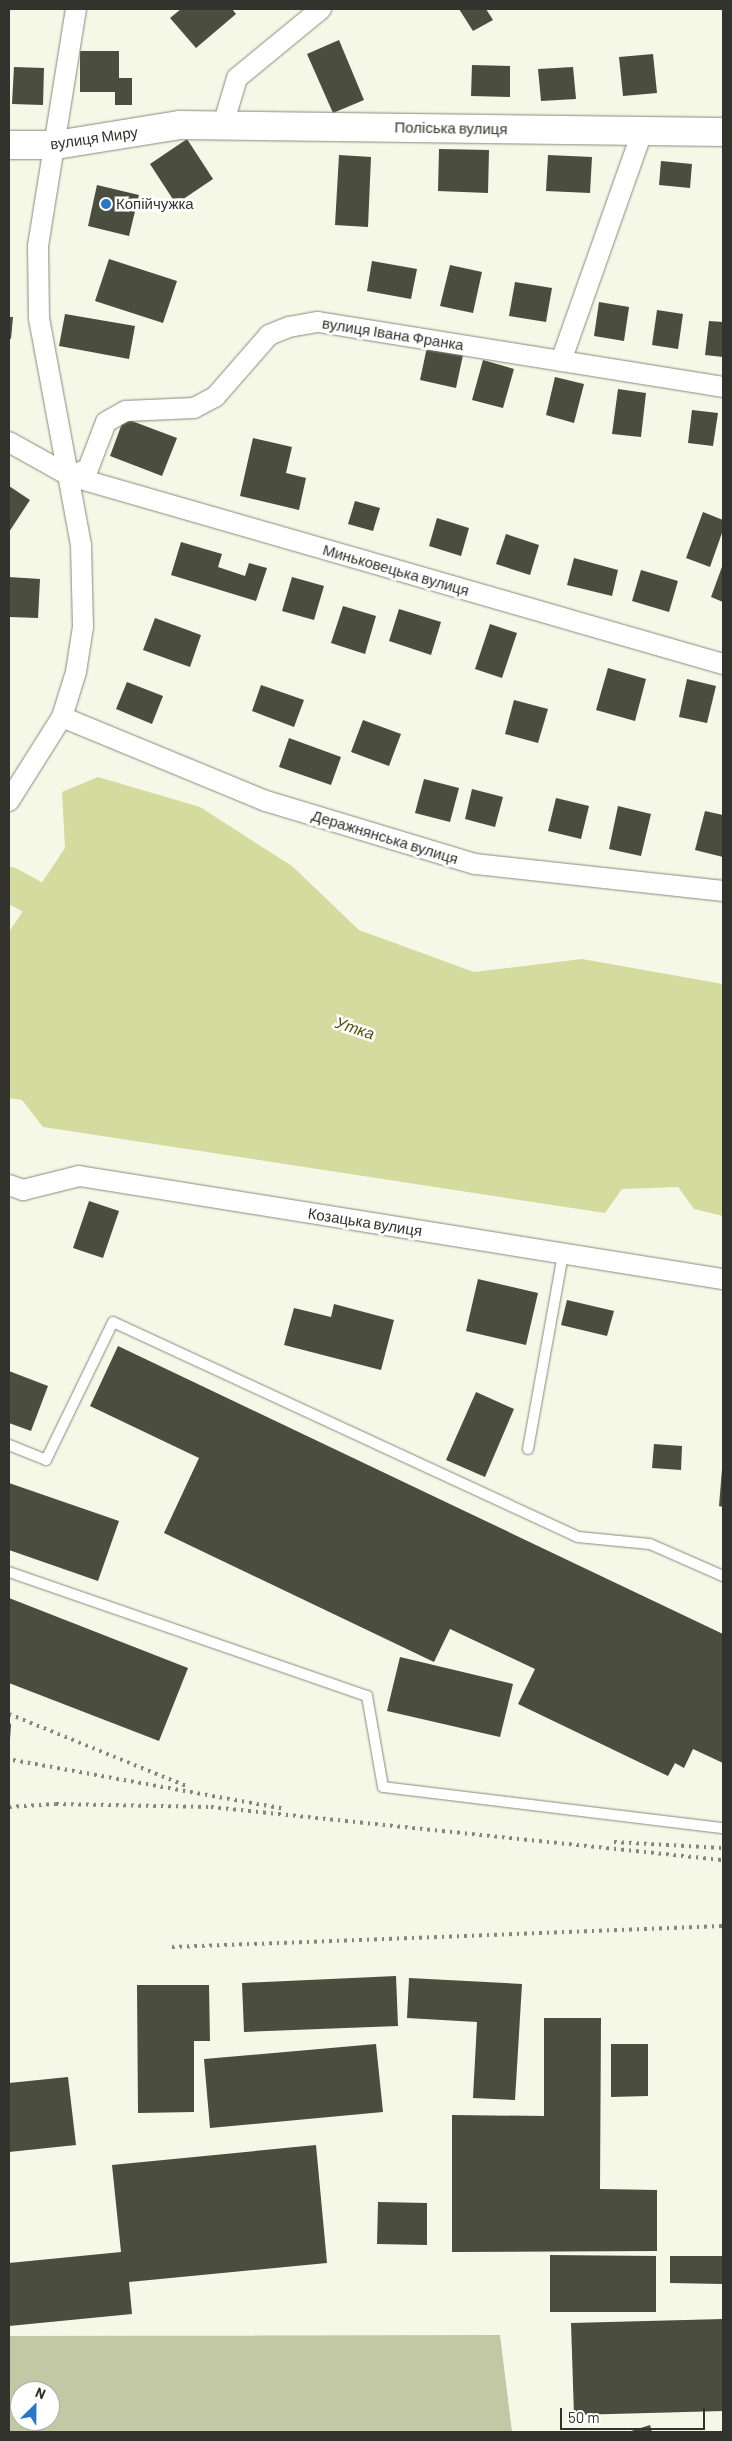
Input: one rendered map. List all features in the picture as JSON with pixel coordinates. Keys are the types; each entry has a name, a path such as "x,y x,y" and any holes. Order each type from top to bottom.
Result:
{"main road":[{"name":"вулиця Миру","path":"9,145 56,145 180,125"},
{"name":"Поліська вулиця","path":"180,125 723,132"}],"street":[{"path":"9,801 62,717 76,672 83,626 81,545 70,476 39,318 38,246 56,145 76,9"},
{"path":"223,125 237,78 321,9"},
{"path":"561,360 643,130"},
{"name":"вулиця Івана Франка","path":"70,476 88,469 106,422 126,411 194,408 215,397 269,335 289,327 318,322 723,387"},
{"name":"Миньковецька вулиця","path":"9,442 70,476 723,664"},
{"name":"Деражнянська вулиця","path":"62,717 266,801 475,864 723,891"},
{"name":"Козацька вулиця","path":"9,1186 23,1190 79,1176 723,1279"}],"lane":[{"path":"528,1449 563,1254"},
{"path":"9,1445 46,1460 113,1322 578,1537 650,1544 723,1576"},
{"path":"9,1572 367,1696 383,1787 723,1828"}],"shaded area":[{"path":"500,2335 512,2432 9,2432 9,2336"}],"water":[{"path":"98,777 200,807 292,866 359,930 474,972 582,959 723,984 723,1216 694,1209 678,1187 622,1189 605,1213 43,1127 22,1100 9,1098 9,932 65,848 62,792"}],"building":[{"path":"181,9 232,9 236,14 196,48 170,18"},
{"path":"459,9 486,9 493,20 473,31"},
{"path":"339,40 364,100 333,113 307,54"},
{"path":"80,51 119,51 119,78 132,78 132,105 115,105 115,92 80,92"},
{"path":"653,54 657,93 623,96 619,57"},
{"path":"472,65 510,66 510,97 471,96"},
{"path":"14,67 44,68 43,105 12,104"},
{"path":"573,67 576,99 541,101 538,69"},
{"path":"187,139 213,179 176,204 150,164"},
{"path":"439,149 489,150 488,193 438,191"},
{"path":"339,155 371,157 368,227 335,225"},
{"path":"548,155 592,157 590,193 546,191"},
{"path":"661,161 692,164 690,188 659,185"},
{"path":"97,185 139,195 129,236 88,226"},
{"path":"109,259 177,281 163,323 95,301"},
{"path":"372,261 417,269 411,299 367,291"},
{"path":"450,265 482,272 473,313 440,306"},
{"path":"515,282 552,288 546,322 509,316"},
{"path":"599,302 629,307 624,341 594,336"},
{"path":"657,310 683,314 678,349 652,345"},
{"path":"65,314 135,326 129,359 59,346"},
{"path":"9,317 13,317 11,339 9,338"},
{"path":"709,321 723,322 723,357 705,355"},
{"path":"427,347 463,355 456,388 420,380"},
{"path":"483,360 514,369 503,408 472,400"},
{"path":"555,377 584,384 574,423 546,415"},
{"path":"618,389 646,393 641,437 612,434"},
{"path":"692,410 718,413 713,446 688,443"},
{"path":"124,418 177,438 162,476 110,456"},
{"path":"253,438 292,447 286,473 306,478 299,510 240,496"},
{"path":"9,486 30,500 9,532"},
{"path":"355,501 380,508 373,531 348,524"},
{"path":"703,512 723,520 723,530 710,567 686,558"},
{"path":"437,518 469,528 461,556 429,546"},
{"path":"506,534 539,545 530,575 496,564"},
{"path":"181,542 222,554 218,567 245,576 249,563 267,568 256,601 171,575"},
{"path":"574,558 618,570 612,596 567,585"},
{"path":"723,564 723,602 711,597"},
{"path":"641,570 678,581 669,612 632,601"},
{"path":"9,577 40,579 38,618 10,617"},
{"path":"292,577 324,586 314,620 282,611"},
{"path":"343,606 376,616 365,654 331,643"},
{"path":"399,609 441,622 431,655 389,641"},
{"path":"155,618 201,635 190,667 143,650"},
{"path":"490,624 517,633 502,678 475,669"},
{"path":"608,668 646,679 635,721 596,710"},
{"path":"687,679 716,686 707,723 679,717"},
{"path":"127,682 163,696 152,724 116,709"},
{"path":"261,685 304,700 294,727 252,711"},
{"path":"514,700 548,709 538,743 505,734"},
{"path":"363,720 401,734 389,766 351,752"},
{"path":"289,738 341,757 331,785 279,767"},
{"path":"424,779 459,788 450,822 415,813"},
{"path":"472,789 503,797 495,827 465,819"},
{"path":"556,798 589,806 581,839 548,831"},
{"path":"618,806 651,814 641,856 609,849"},
{"path":"705,811 723,815 723,857 695,850"},
{"path":"89,1201 119,1211 103,1258 73,1248"},
{"path":"478,1279 538,1293 526,1345 466,1331"},
{"path":"567,1300 614,1311 607,1336 561,1325"},
{"path":"334,1304 394,1320 381,1370 284,1345 294,1308 331,1317"},
{"path":"118,1346 723,1634 723,1763 693,1749 684,1768 675,1763 668,1776 518,1704 535,1669 450,1629 434,1662 164,1533 199,1458 90,1406"},
{"path":"9,1371 48,1386 31,1431 9,1423"},
{"path":"476,1392 514,1409 485,1477 446,1460"},
{"path":"654,1444 682,1446 681,1470 652,1468"},
{"path":"723,1469 723,1507 719,1506"},
{"path":"9,1483 119,1521 98,1581 9,1550"},
{"path":"9,1598 188,1668 159,1741 9,1683"},
{"path":"400,1657 513,1684 500,1737 387,1711"},
{"path":"9,1723 11,1724 10,1740 9,1740"},
{"path":"396,1976 398,2026 244,2032 242,1983"},
{"path":"409,1978 522,1984 515,2100 473,2098 477,2022 407,2018"},
{"path":"137,1985 209,1985 210,2041 194,2041 194,2112 138,2113"},
{"path":"544,2018 601,2018 600,2189 657,2190 657,2251 452,2252 452,2115 544,2116"},
{"path":"376,2044 383,2112 210,2128 204,2059"},
{"path":"611,2044 648,2044 648,2096 611,2097"},
{"path":"68,2077 76,2145 9,2152 9,2083"},
{"path":"316,2145 327,2263 129,2282 132,2314 9,2326 9,2263 121,2252 112,2165"},
{"path":"378,2202 427,2203 427,2245 377,2244"},
{"path":"550,2255 656,2256 656,2312 550,2312"},
{"path":"670,2256 723,2256 723,2284 670,2283"},
{"path":"723,2319 723,2411 574,2415 571,2323"},
{"path":"650,2425 652,2432 628,2432"}],"waterway":[{"name":"Утка","path":"9,884 73,919"}],"railway":[{"path":"9,1714 186,1786"},
{"path":"13,1760 286,1809"},
{"path":"9,1807 56,1804 211,1807 723,1860"},
{"path":"614,1842 723,1848"},
{"path":"172,1947 723,1926"}],"place":[{"name":"Копійчужка","path":"106,204"}]}
